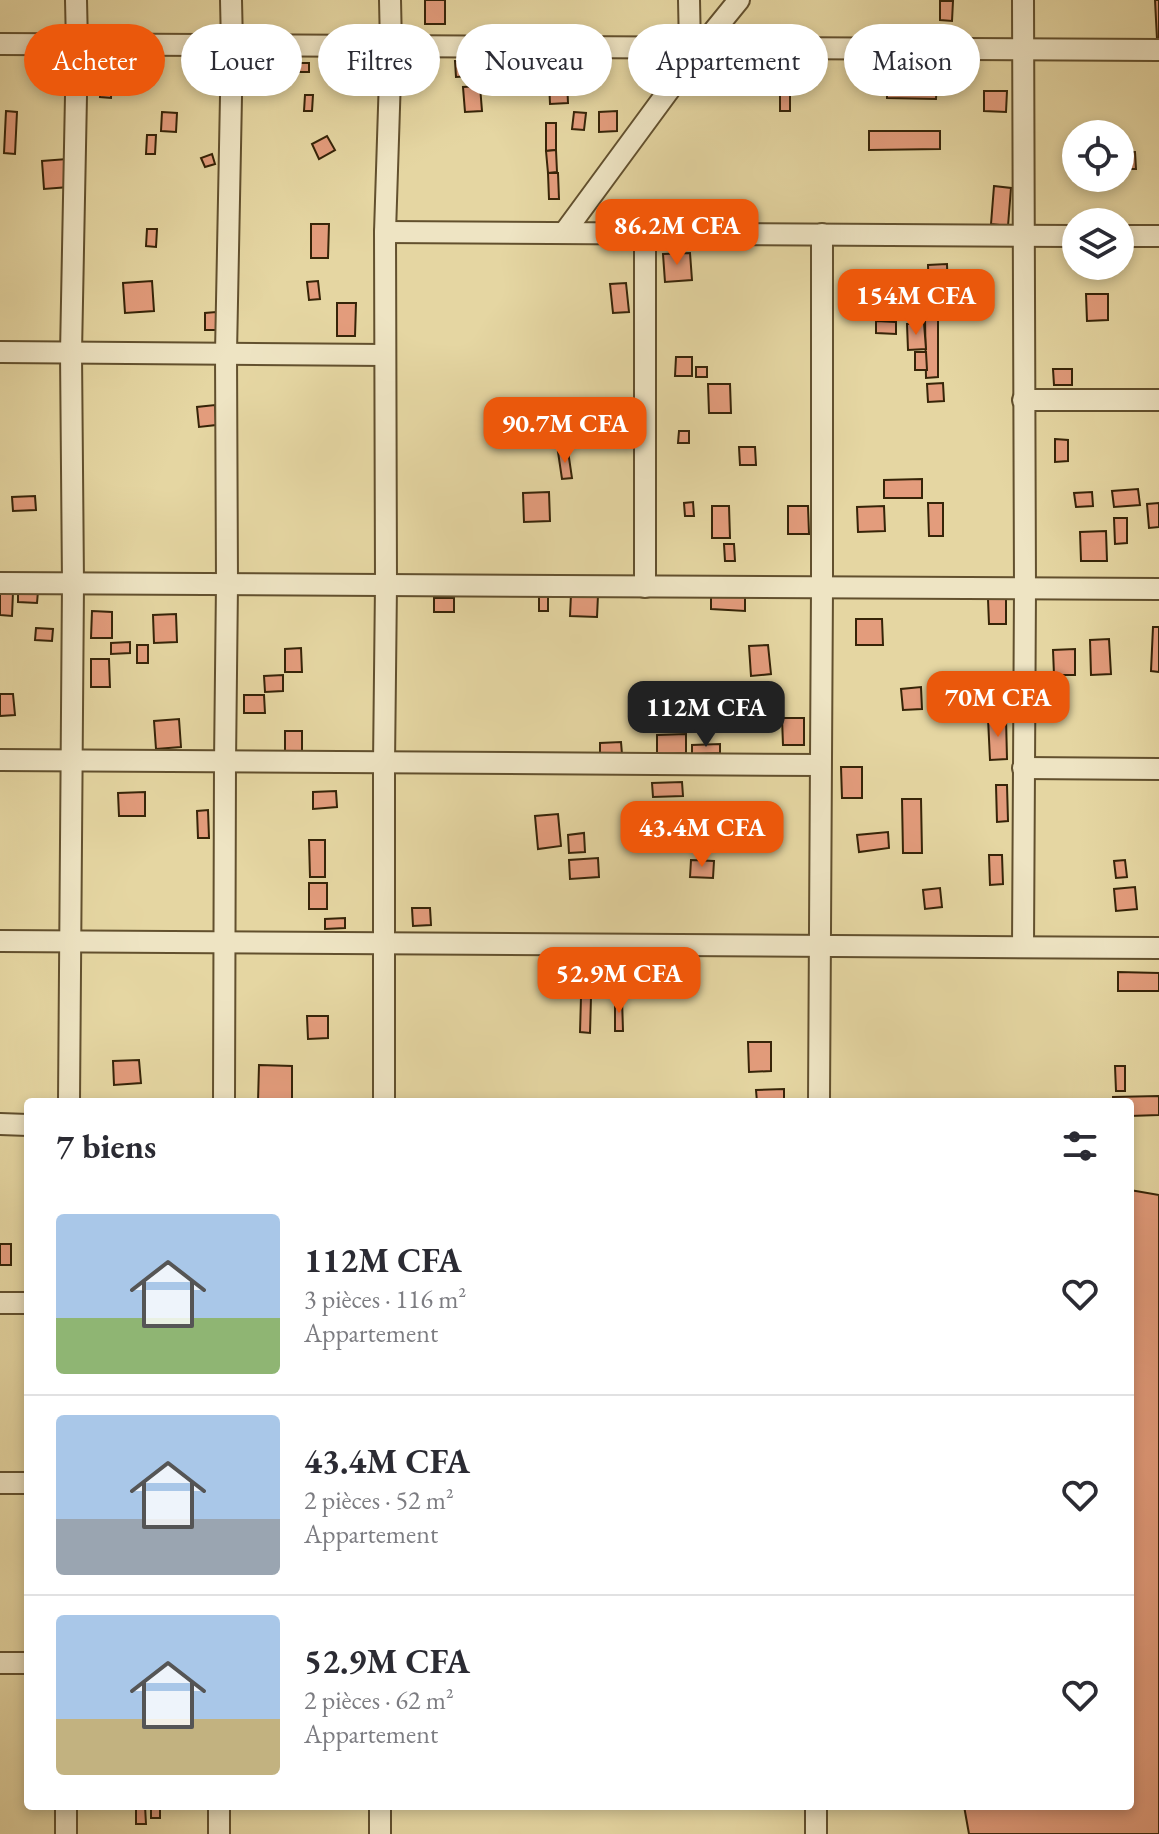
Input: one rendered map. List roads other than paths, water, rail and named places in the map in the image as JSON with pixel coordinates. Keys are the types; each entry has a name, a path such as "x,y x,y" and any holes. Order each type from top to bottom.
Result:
{"street":[{"path":"76,0 77,24"},
{"path":"231,0 232,24"},
{"path":"390,0 391,24"},
{"path":"689,0 692,24"},
{"path":"717,24 739,0"},
{"path":"1023,0 1023,947"},
{"path":"0,44 24,44"},
{"path":"440,46 628,48"},
{"path":"828,48 1159,50"},
{"path":"69,1098 73,583 71,353 76,96"},
{"path":"224,1098 226,353 231,96"},
{"path":"384,1098 385,232 389,96"},
{"path":"564,233 661,96"},
{"path":"385,232 1062,236"},
{"path":"645,233 645,587"},
{"path":"819,1098 822,234"},
{"path":"1134,236 1159,236"},
{"path":"0,352 385,355"},
{"path":"1023,400 1159,400"},
{"path":"0,583 1159,589"},
{"path":"0,760 820,765"},
{"path":"1023,768 1159,769"},
{"path":"0,941 1159,948"},
{"path":"0,1124 24,1125"},
{"path":"0,1303 24,1303"},
{"path":"0,1483 24,1483"},
{"path":"0,1663 24,1663"},
{"path":"66,1810 66,1834"},
{"path":"219,1810 219,1834"},
{"path":"380,1810 380,1834"},
{"path":"816,1810 816,1834"}]}
